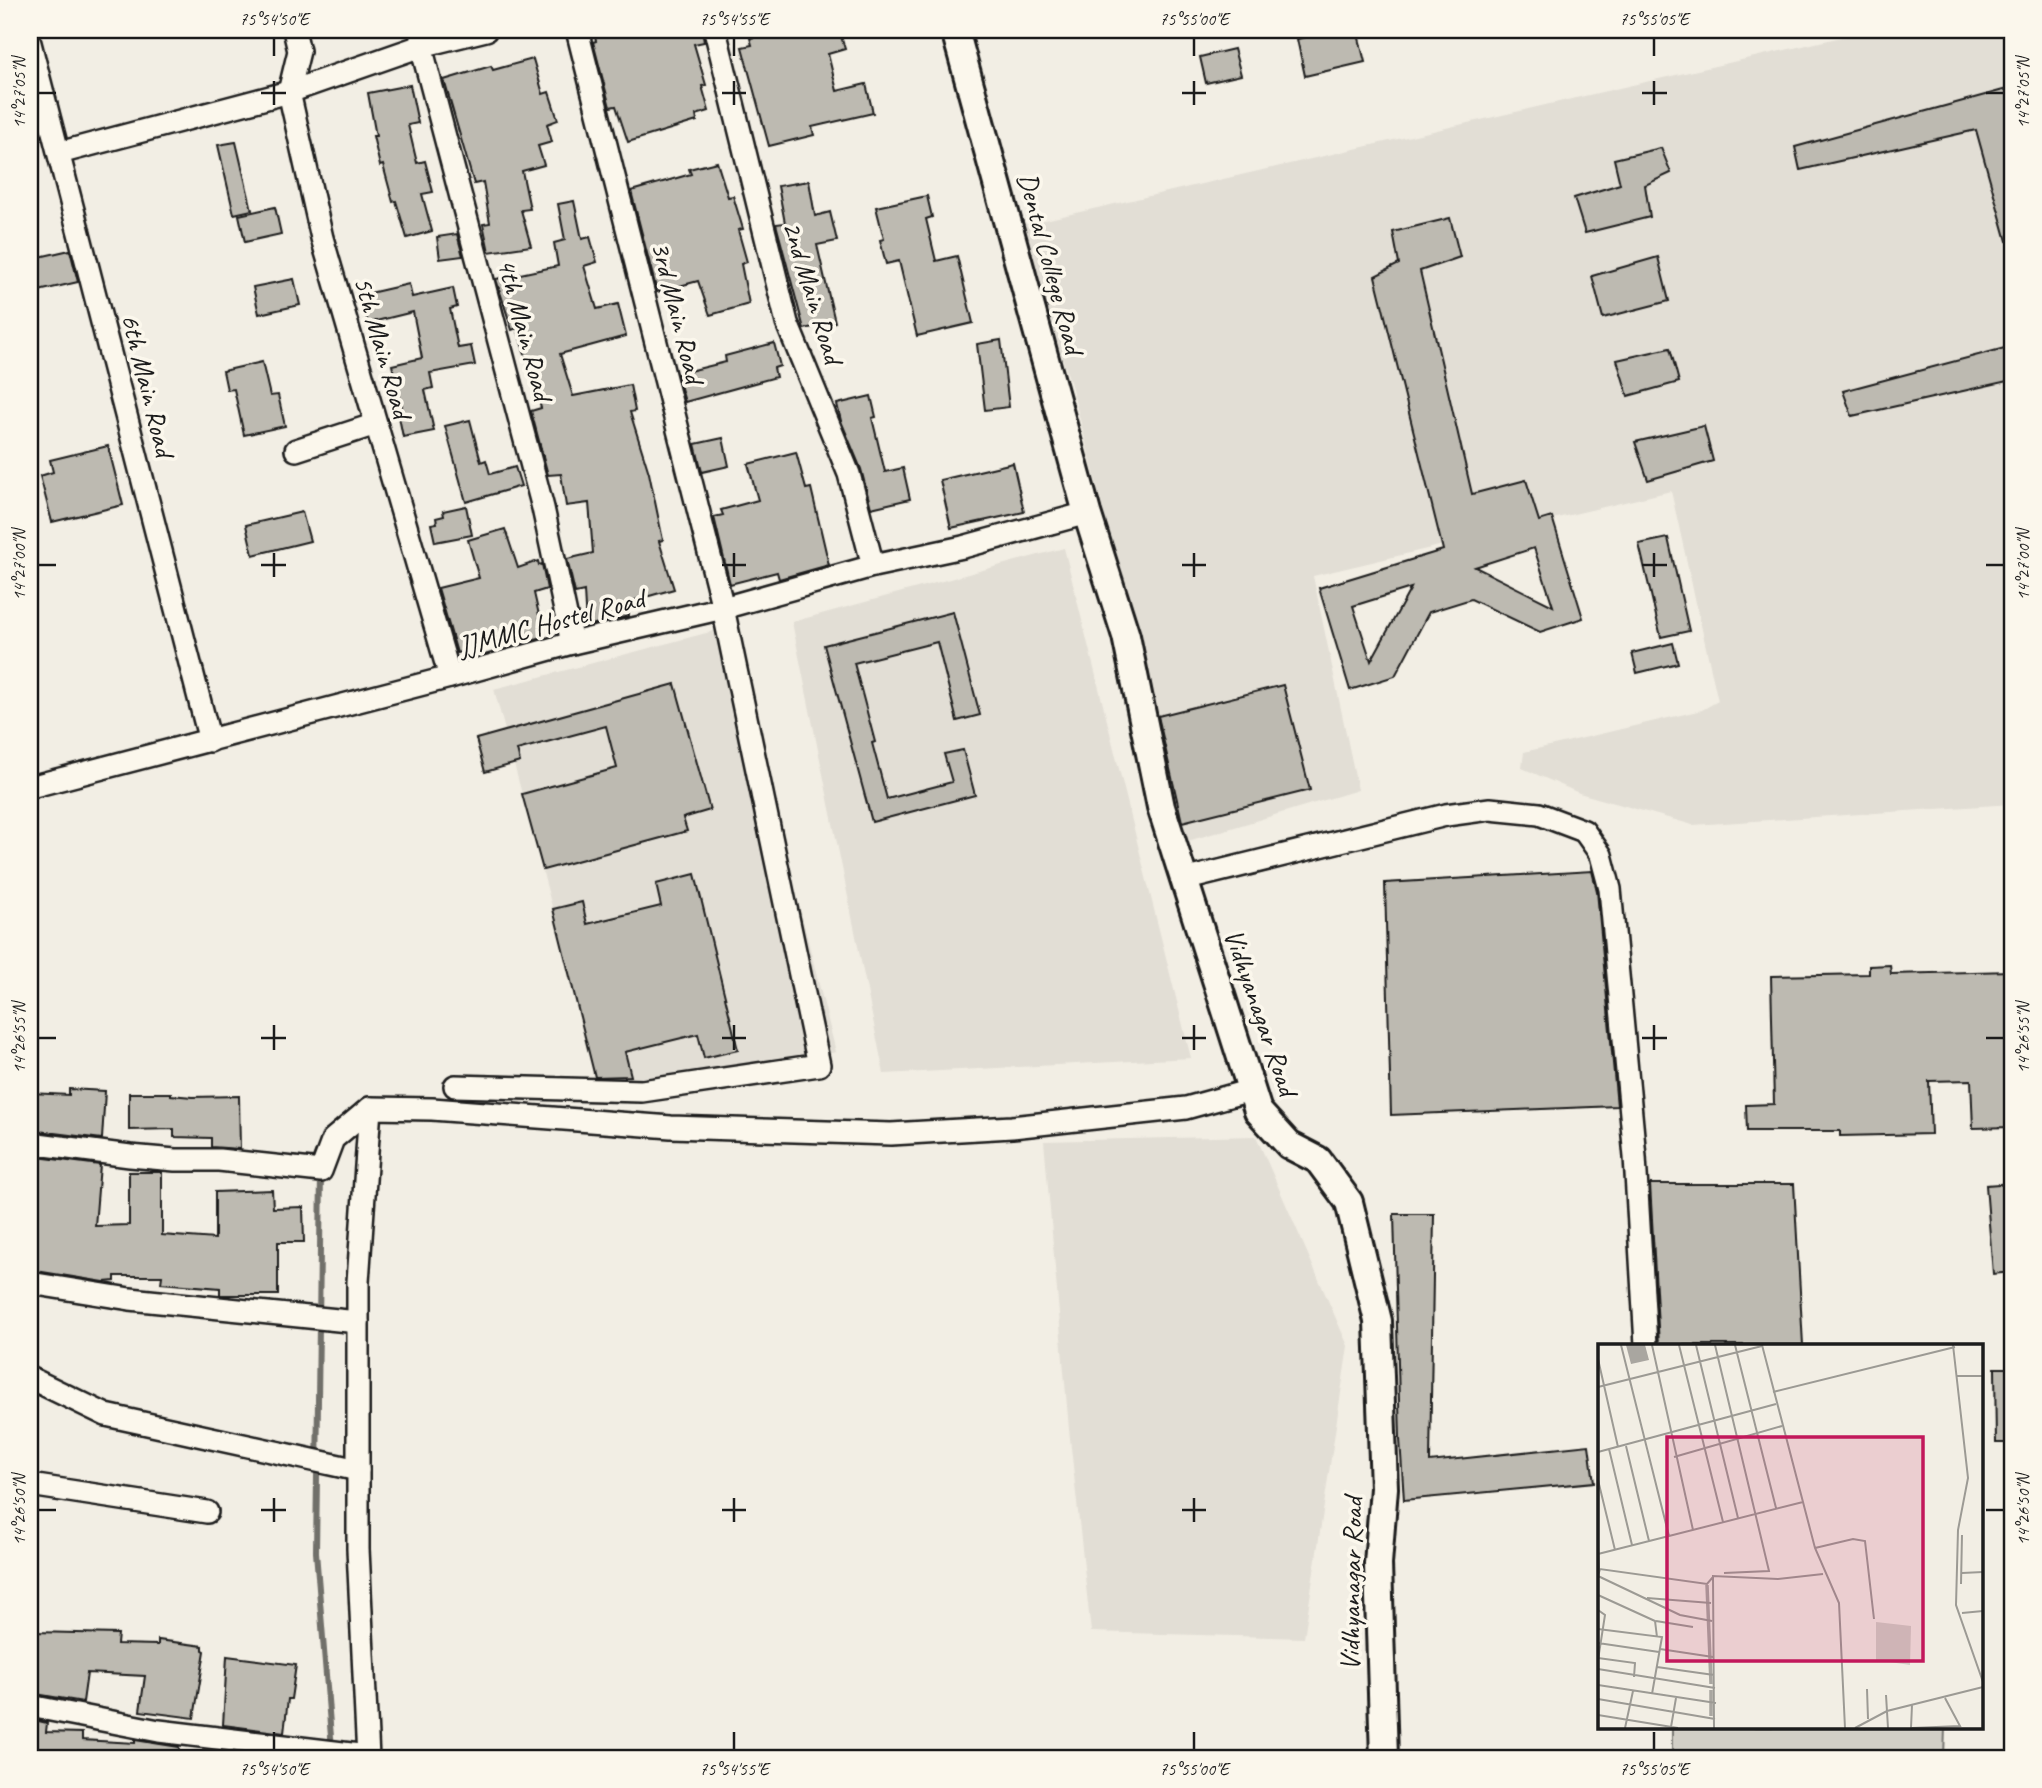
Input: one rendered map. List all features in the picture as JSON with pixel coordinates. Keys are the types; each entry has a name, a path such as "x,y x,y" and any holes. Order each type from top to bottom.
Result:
{"street":[{"name":"5th Main Road","path":"294,30 299,51 289,92 322,238 450,677"},
{"path":"59,153 289,92 421,38 486,30"},
{"name":"3rd Main Road","path":"455,1086 642,1091 819,1065 723,608 577,30"},
{"name":"2nd Main Road","path":"715,30 787,323 849,474 873,566"},
{"name":"Dental College Road","path":"955,30 1087,513"},
{"name":"4th Main Road","path":"421,38 543,508 572,643"},
{"name":"6th Main Road","path":"30,43 210,741"},
{"path":"296,450 376,424"},
{"name":"JJMMC Hostel Road","path":"30,787 572,643 723,608 873,566 963,547 1087,513"},
{"name":"Vidhyanagar Road","path":"1087,513 1126,636 1161,807 1258,1111 1289,1145 1318,1160 1349,1202 1378,1321 1384,1488 1378,1564 1384,1758"},
{"path":"1183,880 1446,815 1490,809 1539,814 1584,831 1601,855 1610,889 1635,1157 1646,1344"},
{"path":"30,1143 130,1156 219,1160 321,1171 333,1139 370,1108 432,1109 671,1127 891,1134 1012,1127 1186,1108 1251,1090"},
{"path":"30,1706 159,1731 368,1757 358,1549 358,1282 370,1108"},
{"path":"30,1283 130,1299 358,1322"},
{"path":"30,1378 106,1415 358,1469"},
{"path":"30,1485 207,1512"}],"shaded area":[{"path":"1872,30 2012,30 2012,804 1693,825 1579,793 1522,768 1524,752 1702,710 1718,701 1671,491 1313,576 1358,790 1188,841 1071,385 1019,226"},
{"path":"1064,548 1191,1058 884,1074 792,622"},
{"path":"729,627 836,1052 604,1102 494,689"},
{"path":"1256,1136 1348,1346 1304,1638 1091,1632 1069,1429 1044,1141"},
{"path":"1672,1728 1945,1728 1944,1758 1672,1758"}],"building":[{"path":"610,30 702,30 704,42 694,44 706,85 702,86 709,111 696,115 697,121 628,142 616,106 610,107 593,42 596,41 595,37 611,34"},
{"path":"788,30 839,30 845,49 828,54 837,91 866,84 873,113 812,127 814,135 769,146 742,47 752,45 750,38"},
{"path":"1339,30 1357,30 1365,62 1305,76 1297,39"},
{"path":"1234,49 1241,75 1206,83 1200,57"},
{"path":"533,59 543,94 549,92 558,120 547,124 552,142 538,146 544,165 522,171 530,209 521,210 531,246 489,252 483,224 490,223 483,182 474,184 444,80 491,66 493,70"},
{"path":"410,85 418,123 408,125 417,163 425,161 433,192 422,194 432,231 407,238 383,165 380,166 368,93"},
{"path":"2007,89 2012,108 2012,240 2007,241 1976,130 1800,170 1795,147"},
{"path":"236,142 252,210 234,214 218,145"},
{"path":"1661,148 1671,173 1645,185 1650,217 1585,233 1574,198 1620,184 1614,159"},
{"path":"717,162 728,197 733,196 743,229 738,230 747,262 741,264 749,304 710,315 698,281 657,292 631,191 691,174 689,169"},
{"path":"809,181 815,216 830,212 837,241 817,245 835,322 804,329 776,224 785,223 778,186"},
{"path":"927,196 932,217 926,219 936,261 957,256 973,323 917,336 899,261 886,264 880,240 884,239 876,207"},
{"path":"574,201 582,239 590,237 597,262 584,266 597,309 618,304 626,336 560,354 573,396 630,385 635,411 630,412 649,473 663,540 659,541 674,589 628,602 629,616 586,626 584,591 575,593 567,559 593,553 589,503 566,506 561,474 548,475 531,411 541,408 517,328 512,330 496,279 558,266 554,243 565,240 558,204"},
{"path":"275,207 281,234 245,242 239,215"},
{"path":"1450,218 1460,257 1420,271 1472,494 1526,480 1539,521 1552,517 1583,618 1540,632 1471,599 1429,612 1395,676 1350,690 1319,588 1443,550 1375,276 1399,264 1393,232","holes":["1534,548 1553,606 1475,567","1411,588 1371,661 1353,606"]},
{"path":"457,234 463,256 440,259 437,237"},
{"path":"70,250 78,282 30,293 30,259"},
{"path":"1658,257 1669,301 1603,318 1592,276"},
{"path":"294,279 300,305 259,314 253,287"},
{"path":"409,284 412,297 453,288 457,307 450,309 458,348 471,346 475,365 430,373 433,388 425,390 434,431 403,437 397,407 402,406 392,365 422,358 413,312 368,323 361,295"},
{"path":"1001,340 1009,407 985,410 977,344"},
{"path":"774,343 780,366 774,368 776,377 685,402 677,374 726,362 725,356"},
{"path":"2012,346 2012,380 1852,416 1843,391"},
{"path":"1670,348 1679,382 1628,396 1617,360"},
{"path":"262,362 270,396 278,395 285,426 244,435 234,389 227,390 223,371"},
{"path":"871,396 876,417 872,418 885,472 903,468 910,499 871,508 861,469 841,421 837,404"},
{"path":"470,420 481,462 486,460 490,474 515,467 521,486 466,502 445,426"},
{"path":"1704,426 1713,461 1648,480 1635,442"},
{"path":"723,438 729,466 702,472 695,444"},
{"path":"108,446 123,505 52,522 40,476 53,472 50,460"},
{"path":"796,452 806,489 811,488 829,565 779,579 777,572 730,584 714,517 723,515 721,510 758,500 748,464"},
{"path":"1013,463 1024,512 951,528 940,480"},
{"path":"466,506 472,535 435,542 431,524 437,523 436,518 444,516 443,511"},
{"path":"302,512 310,541 253,555 246,525"},
{"path":"505,529 518,568 538,561 539,565 542,564 547,589 534,593 544,637 503,646 502,642 457,653 438,588 479,578 468,540"},
{"path":"1668,538 1689,631 1661,637 1639,544"},
{"path":"953,612 980,715 957,721 937,642 854,663 887,799 952,782 944,754 963,750 975,795 872,822 824,645"},
{"path":"1673,643 1678,663 1637,673 1632,653"},
{"path":"675,684 710,810 683,818 687,831 543,870 522,794 617,768 606,726 517,750 520,762 485,772 476,739"},
{"path":"1283,685 1310,790 1182,822 1158,716"},
{"path":"1592,871 1597,891 1617,1106 1391,1115 1385,883"},
{"path":"695,874 738,1050 704,1058 698,1034 625,1052 631,1076 595,1077 553,909 582,902 587,924 661,906 656,884"},
{"path":"1890,965 1891,974 2012,971 2012,1127 1973,1128 1971,1080 1929,1081 1931,1134 1840,1136 1840,1131 1747,1131 1746,1105 1774,1104 1771,976 1869,974 1869,966"},
{"path":"69,1089 105,1091 102,1139 30,1130 31,1093 69,1095"},
{"path":"129,1093 171,1093 192,1097 239,1096 240,1149 211,1147 211,1138 174,1137 174,1129 129,1130"},
{"path":"37,1157 100,1165 95,1226 129,1225 129,1172 162,1172 162,1235 215,1239 215,1192 272,1190 273,1208 303,1207 304,1242 278,1242 278,1295 220,1295 220,1288 161,1283 162,1276 115,1276 115,1281 104,1282 30,1270 30,1218 33,1218"},
{"path":"2012,1183 2012,1272 1993,1274 1986,1185"},
{"path":"1650,1184 1794,1184 1803,1344 1659,1344"},
{"path":"1394,1214 1434,1214 1430,1462 1589,1445 1594,1482 1404,1500"},
{"path":"1995,1368 2012,1368 2012,1443 1996,1443"},
{"path":"34,1632 118,1634 117,1644 158,1645 158,1640 203,1646 205,1651 194,1718 140,1711 145,1676 87,1673 83,1702 30,1693"},
{"path":"227,1656 296,1665 284,1733 223,1725"},
{"path":"30,1719 47,1723 46,1732 82,1733 82,1740 135,1743 135,1740 179,1747 178,1758 30,1758"}],"waterway":[{"path":"321,1173 316,1552 332,1749"}]}
